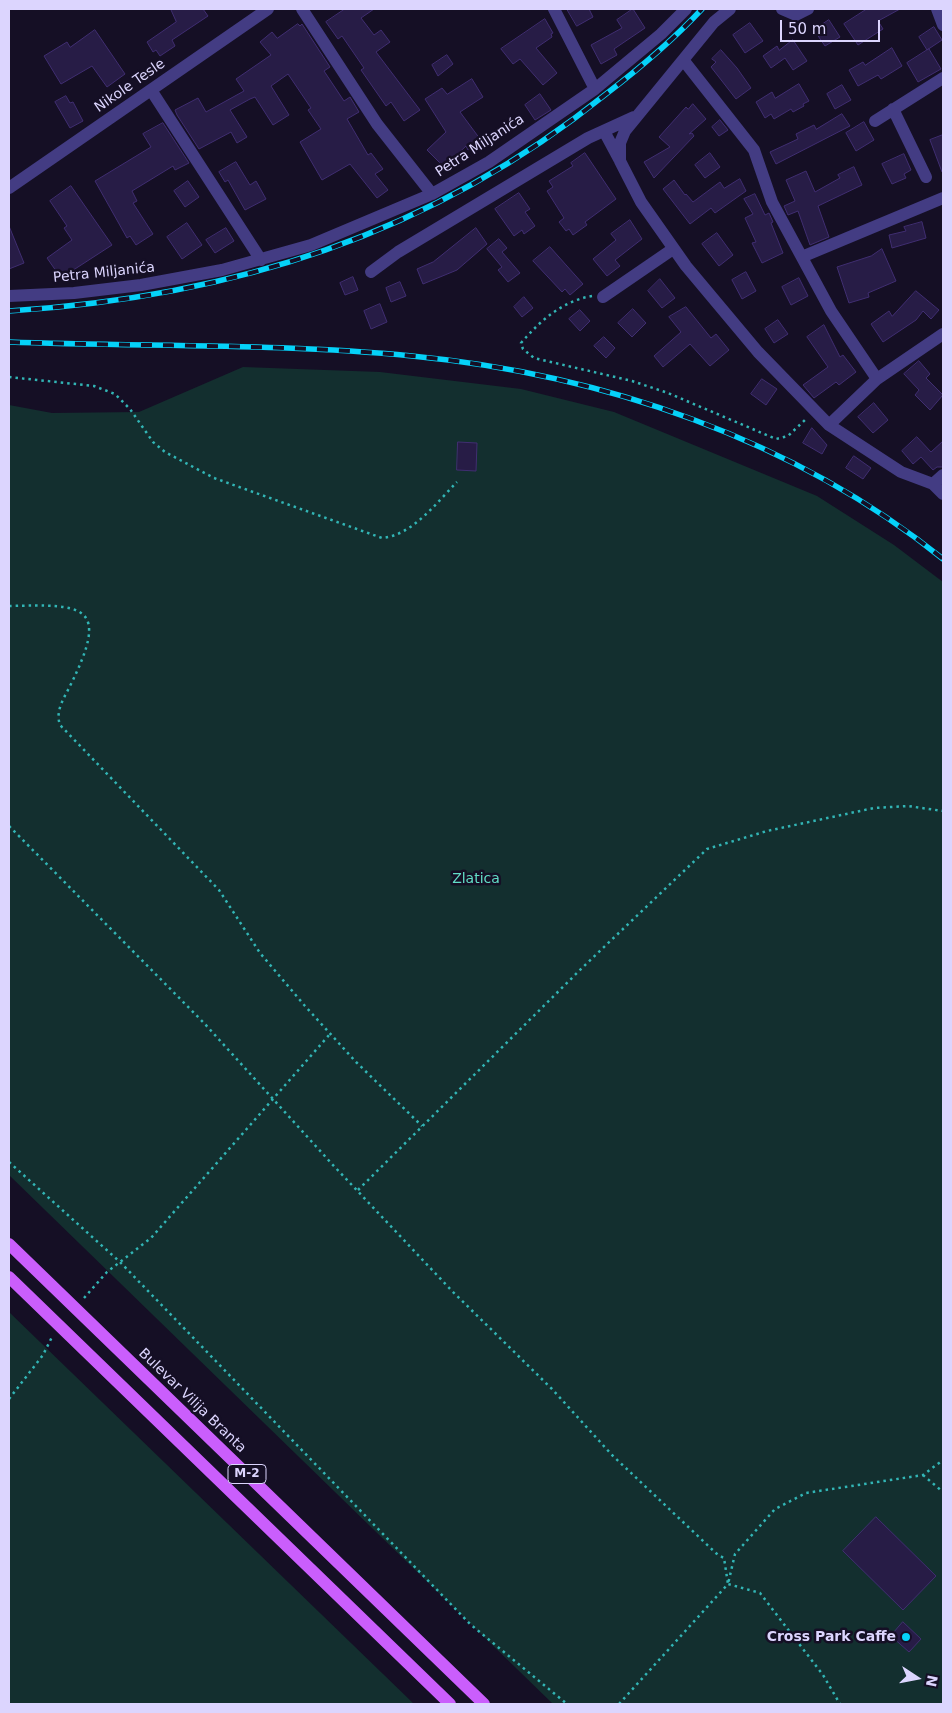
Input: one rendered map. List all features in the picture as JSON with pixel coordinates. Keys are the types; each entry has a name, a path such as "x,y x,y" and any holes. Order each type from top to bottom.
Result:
{"main road":[{"name":"Bulevar Vilija Branta","path":"9,1244 484,1704"},
{"name":"M-2","path":"9,1277 450,1704"}],"street":[{"name":"Nikole Tesle","path":"9,188 151,90 255,13 268,9"},
{"path":"302,9 377,124 432,194"},
{"path":"554,9 595,89"},
{"name":"Petra Miljanića","path":"9,296 74,293 141,286 222,270 311,245 432,194 489,162 595,89 661,34 686,9"},
{"path":"620,161 619,150 622,136 636,116 684,61 714,22 730,9"},
{"path":"782,9 796,15 808,9"},
{"path":"937,9 943,25"},
{"path":"684,61 754,150 772,202 804,256 831,311 877,379"},
{"path":"875,121 943,78"},
{"path":"151,90 261,260"},
{"path":"893,109 926,177"},
{"path":"371,272 398,252 604,131 636,116"},
{"path":"604,131 641,202 672,248 758,352 829,425 901,472 938,479 943,494"},
{"path":"804,256 943,198"},
{"path":"603,297 672,248"},
{"path":"829,425 877,379 943,334"}],"path":[{"path":"603,297 584,298 542,320 521,343 523,349 534,358 632,381 668,393 776,439 788,436 814,411"},
{"path":"9,377 94,386 115,394 130,408 153,442 173,456 214,478 382,538 396,537 416,523 457,482"},
{"path":"9,606 62,605 79,610 87,619 90,635 58,713 60,725 219,890 260,953 330,1034 422,1126"},
{"path":"358,1190 707,849 766,831 874,808 908,806 943,811"},
{"path":"9,826 204,1023 272,1099 452,1291 552,1389 612,1455 718,1556 724,1558 728,1584"},
{"path":"81,1302 94,1285 151,1238 330,1034"},
{"path":"9,1162 120,1262 470,1624 567,1704"},
{"path":"9,1399 43,1355 53,1335"},
{"path":"619,1704 728,1584 735,1554 775,1508 806,1493 923,1474 943,1460"},
{"path":"923,1474 943,1492"},
{"path":"728,1584 760,1593 823,1675 840,1704"}],"green space":[{"name":"Zlatica","path":"243,367 380,372 521,389 614,412 817,496 894,545 943,582 943,1704 553,1704 9,1175 9,405 52,413 139,412"},
{"path":"9,1312 414,1704 9,1704"}],"building":[{"path":"171,9 203,9 208,16 172,40 175,46 160,56 156,50 153,52 147,42 176,22"},
{"path":"345,9 374,9 361,18 374,35 381,30 390,42 376,52 420,110 404,121 391,102 386,106 361,70 364,68 342,36 338,39 326,22"},
{"path":"567,9 589,9 593,17 577,26"},
{"path":"633,9 645,28 614,49 617,55 601,64 591,45 622,28 617,20"},
{"path":"867,9 900,9 878,21 883,29 858,45 844,24"},
{"path":"545,19 553,33 551,34 552,37 536,48 557,73 543,85 520,59 513,64 501,49"},
{"path":"829,20 840,37 825,46 814,30"},
{"path":"750,23 763,41 745,53 733,35"},
{"path":"298,24 300,26 302,24 330,67 324,71 344,101 350,97 359,112 347,119 368,155 371,153 383,169 375,174 388,190 377,198 350,164 322,180 300,142 321,129 308,110 311,108 288,74 271,86 289,115 273,125 255,97 230,110 247,137 237,143 231,132 199,149 177,115 175,110 198,98 206,112 244,91 236,79 271,55 260,42 272,32 277,38"},
{"path":"934,27 942,40 927,50 919,37"},
{"path":"95,30 125,74 107,87 92,66 61,84 44,56 67,42 70,47"},
{"path":"793,40 807,61 793,70 785,58 771,68 763,56 777,46 779,50"},
{"path":"892,48 902,66 881,79 878,75 858,86 849,70 863,62 865,65"},
{"path":"929,49 941,69 918,82 907,63"},
{"path":"721,50 751,88 736,99 711,67 716,62 712,59"},
{"path":"447,55 453,64 438,76 432,65"},
{"path":"472,79 483,97 460,112 483,143 475,150 472,147 468,150 466,146 444,167 427,150 446,132 425,99 442,88 447,94"},
{"path":"799,84 809,101 803,104 804,106 793,112 791,109 774,119 771,114 765,118 756,102 772,92 775,98"},
{"path":"842,85 851,100 835,109 827,94"},
{"path":"540,94 551,110 535,120 525,105"},
{"path":"66,96 70,103 73,102 83,121 70,128 55,102"},
{"path":"693,104 706,119 689,134 692,133 694,136 654,178 644,162 670,147 659,137 686,107 688,109"},
{"path":"842,114 850,126 776,164 770,152 798,139 796,134 814,125 816,129"},
{"path":"720,120 728,130 719,136 712,127"},
{"path":"864,122 874,140 856,151 846,133"},
{"path":"163,123 189,163 175,170 173,166 132,191 137,201 133,203 153,234 136,245 130,236 127,238 95,181 151,147 143,134"},
{"path":"943,135 943,172 942,172 930,140"},
{"path":"585,153 616,199 585,222 587,225 573,235 569,229 566,231 559,222 564,218 547,191 553,187 549,181 573,166 571,163"},
{"path":"710,153 720,167 705,178 695,165"},
{"path":"904,154 911,170 904,174 906,178 892,184 882,164"},
{"path":"236,162 250,185 256,181 266,199 245,210 228,180 225,182 219,172"},
{"path":"854,167 862,185 818,206 829,237 810,245 798,211 788,215 784,206 795,201 786,180 806,171 815,192 840,178 838,175"},
{"path":"740,179 746,191 715,213 711,208 690,224 663,189 674,180 693,202 720,182 724,188"},
{"path":"188,181 199,197 185,207 174,191"},
{"path":"71,186 112,245 61,278 47,258 72,240 64,228 67,226 50,201"},
{"path":"519,193 530,209 525,212 535,226 524,234 522,230 514,236 495,209"},
{"path":"755,194 765,215 769,213 783,253 762,263 752,243 756,242 745,218 753,214 744,199"},
{"path":"630,220 642,239 615,260 620,266 607,276 593,259 616,240 611,234"},
{"path":"922,222 926,238 892,248 889,235 906,231 904,227"},
{"path":"187,223 202,245 182,259 167,237"},
{"path":"9,226 24,263 9,269"},
{"path":"226,228 234,241 215,253 206,240"},
{"path":"476,228 487,244 457,270 423,284 417,269 433,262"},
{"path":"717,233 733,255 719,266 702,244"},
{"path":"499,239 507,248 502,252 520,273 508,282 498,270 502,267 487,249"},
{"path":"550,247 583,284 570,295 565,289 562,292 533,261"},
{"path":"882,249 896,281 868,293 869,297 849,303 837,267 871,256"},
{"path":"746,272 756,291 742,299 732,280"},
{"path":"353,277 358,290 345,295 340,283"},
{"path":"799,278 808,296 791,305 782,287"},
{"path":"660,279 675,298 662,308 648,291"},
{"path":"400,282 406,296 391,302 386,288"},
{"path":"916,291 939,310 931,319 923,311 916,320 883,342 871,324 889,311 892,316"},
{"path":"524,297 533,308 522,317 514,307"},
{"path":"380,304 387,322 371,329 364,311"},
{"path":"686,307 711,338 716,334 729,350 710,366 690,344 663,367 654,356 681,332 669,317"},
{"path":"633,309 646,323 632,337 618,323"},
{"path":"580,310 590,321 580,331 569,319"},
{"path":"778,320 788,334 774,343 765,329"},
{"path":"824,325 840,357 843,355 856,372 839,385 836,382 814,398 803,385 828,367 807,337"},
{"path":"604,337 615,348 606,358 594,346"},
{"path":"919,361 930,374 926,378 943,395 930,410 915,395 919,390 904,374"},
{"path":"762,379 777,389 766,405 751,394"},
{"path":"874,403 888,420 873,433 858,417"},
{"path":"812,428 827,445 822,454 803,443"},
{"path":"917,437 931,452 943,441 943,467 937,467 933,470 921,457 913,464 902,451"},
{"path":"458,442 477,443 476,471 457,470"},
{"path":"854,456 871,468 863,479 846,468"},
{"path":"876,1517 936,1576 903,1610 843,1551"},
{"name":"Cross Park Caffe","path":"903,1622 921,1639 909,1652 891,1636"}],"railway":[{"path":"9,311 91,303 171,291 249,273 325,250 399,221 470,185 539,143 631,74 668,43 702,9"},
{"path":"9,342 261,347 362,352 483,365 554,378 624,396 692,419 759,447 824,479 885,517 943,559"}],"place":[{"name":"Cross Park Caffe","path":"906,1637"}]}
